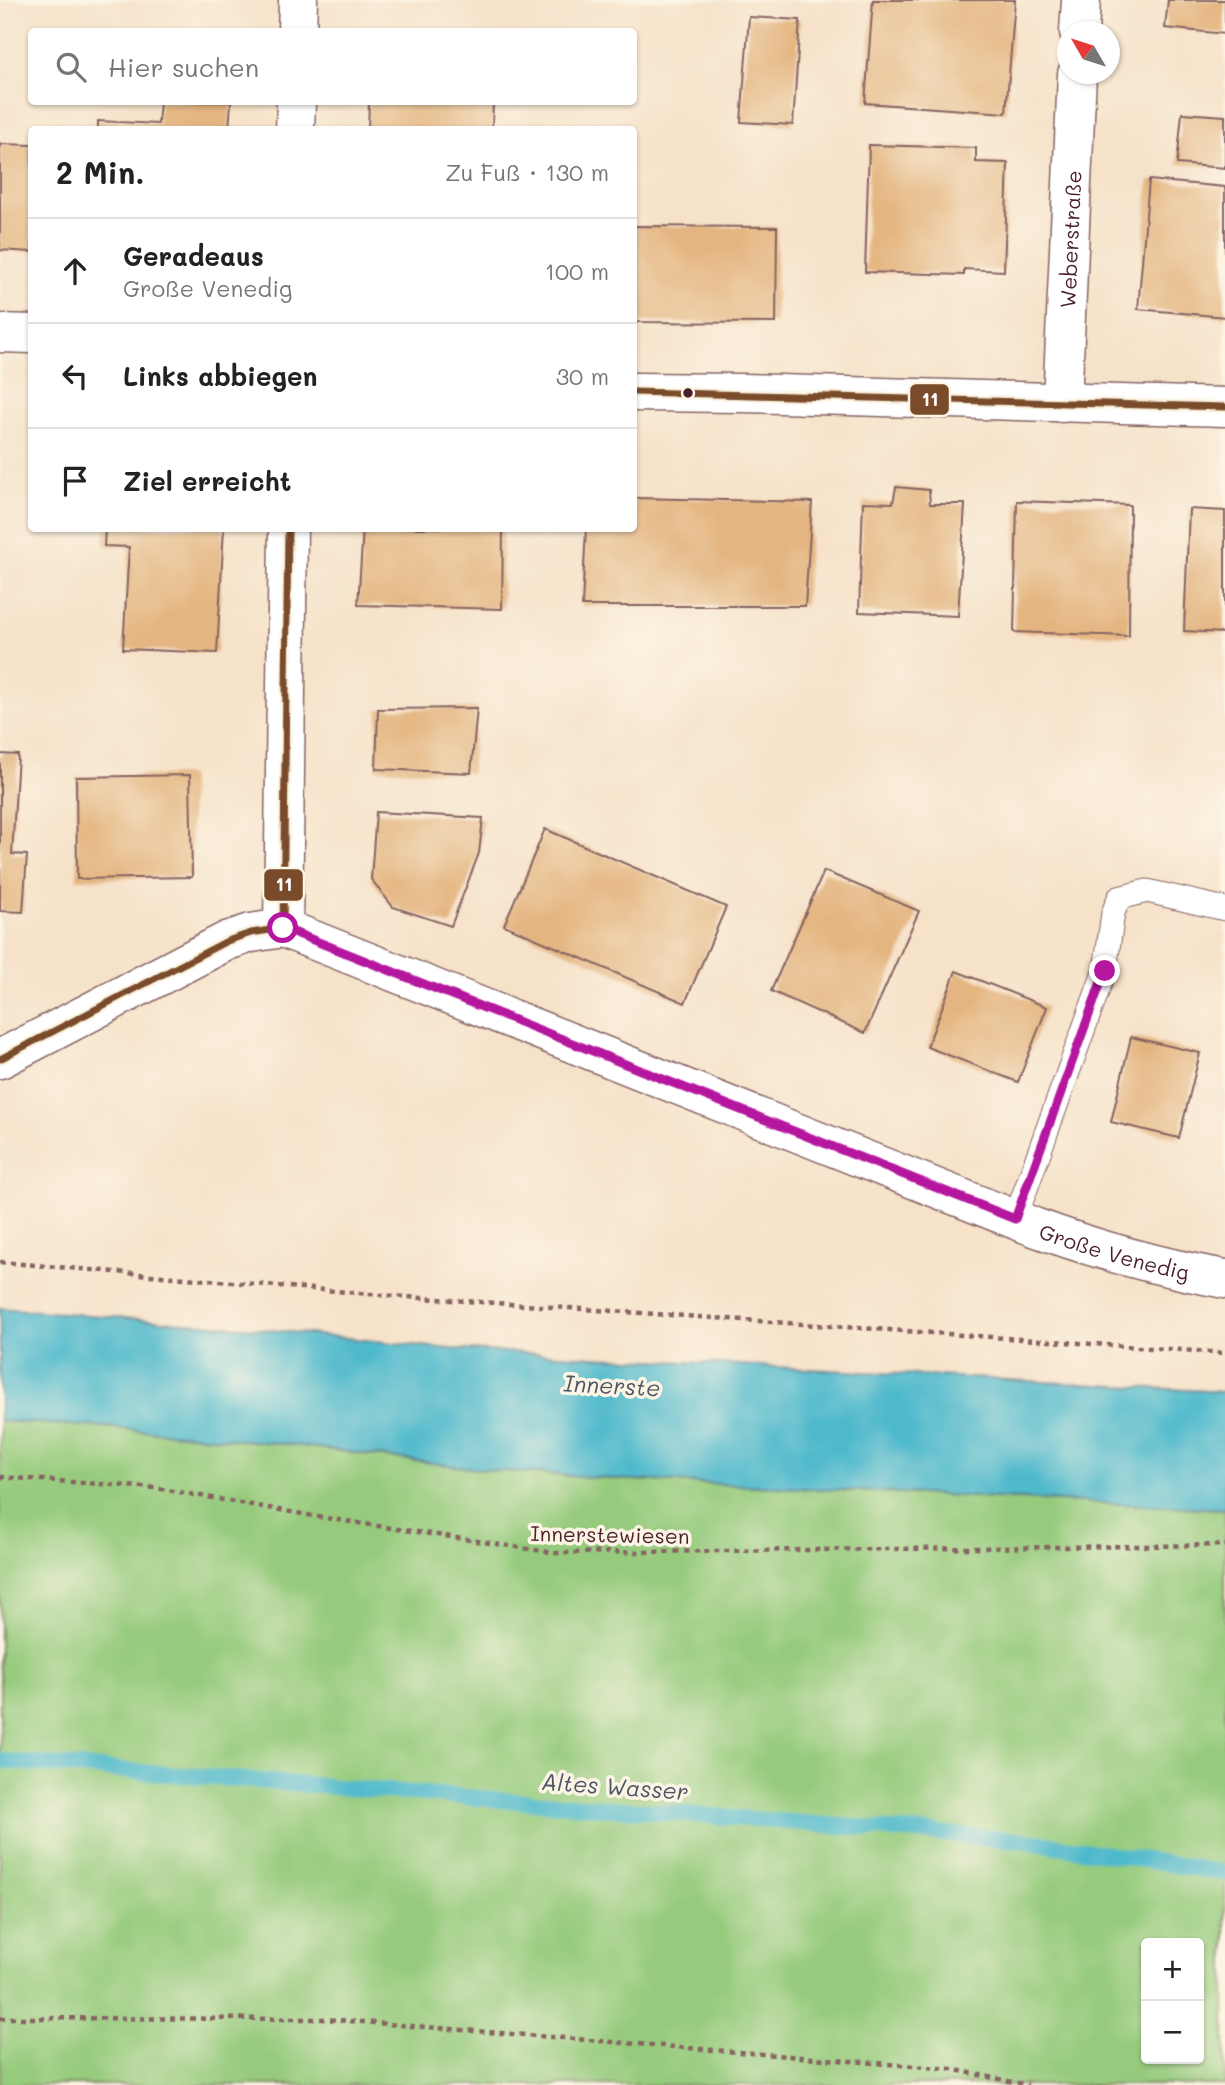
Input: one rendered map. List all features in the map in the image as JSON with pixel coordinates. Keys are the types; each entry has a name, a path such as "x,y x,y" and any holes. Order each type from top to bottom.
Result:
{"street":[{"path":"298,0 298,28"},
{"path":"1080,21 1081,0"},
{"name":"Weberstraße","path":"1062,403 1077,84"},
{"path":"295,126 296,105"},
{"path":"0,332 28,334"},
{"path":"637,393 1225,407"},
{"path":"0,1059 227,941 251,933 283,928 288,532"},
{"name":"Große Venedig","path":"283,928 1086,1247 1225,1279"}],"lane":[{"path":"1015,1219 1105,971 1113,912 1119,898 1147,891 1225,909"}],"path":[{"path":"0,1262 406,1297 1225,1353"},
{"name":"Innerstewiesen","path":"0,1477 156,1488 319,1517 555,1553 1225,1545"},
{"path":"0,2018 325,2019 951,2068 1028,2085"}],"green space":[{"path":"0,1421 106,1427 295,1445 479,1469 615,1479 1225,1509 1225,2085 0,2085"}],"water":[{"name":"Innerste","path":"0,1308 252,1328 451,1349 1225,1392 1225,1509 615,1479 479,1469 295,1445 106,1427 0,1421"}],"building":[{"path":"873,0 1015,0 1006,113 865,103"},
{"path":"1168,0 1225,0 1225,34 1165,28"},
{"path":"749,17 800,20 793,125 741,122"},
{"path":"160,105 231,105 229,126 98,126 98,121 158,124"},
{"path":"369,105 493,105 492,126 368,126"},
{"path":"1182,113 1225,116 1225,168 1177,164"},
{"path":"0,144 28,145 28,252 0,250"},
{"path":"869,145 976,148 976,162 1008,163 1004,271 964,269 964,275 865,272"},
{"path":"1149,180 1225,187 1225,317 1138,309"},
{"path":"637,226 777,227 776,323 637,322"},
{"path":"896,487 929,490 930,504 965,504 958,616 859,612 863,502 893,503"},
{"path":"637,498 812,502 805,606 582,606 586,532 637,532"},
{"path":"1017,501 1130,505 1129,636 1014,632"},
{"path":"1189,509 1225,511 1225,633 1184,631"},
{"path":"105,532 224,532 217,653 123,649 129,547 104,546"},
{"path":"363,532 503,532 502,609 358,605"},
{"path":"477,708 471,773 376,769 378,709"},
{"path":"0,754 18,755 12,854 27,855 23,912 0,911"},
{"path":"190,775 192,877 77,879 76,777"},
{"path":"376,812 483,818 479,853 451,926 393,907 371,879"},
{"path":"545,829 726,907 685,1003 504,925"},
{"path":"824,871 919,911 865,1033 771,991"},
{"path":"956,971 1047,1007 1018,1082 927,1047"},
{"path":"1131,1037 1200,1053 1179,1138 1111,1122"}],"waterway":[{"name":"Altes Wasser","path":"0,1761 1021,1840 1225,1873"}],"transit line":[{"name":"11","path":"637,392 1225,407"},
{"name":"11","path":"0,1059 227,941 251,933 283,928 288,532"}],"route":[{"path":"283,928 1015,1219 1105,971"}]}
